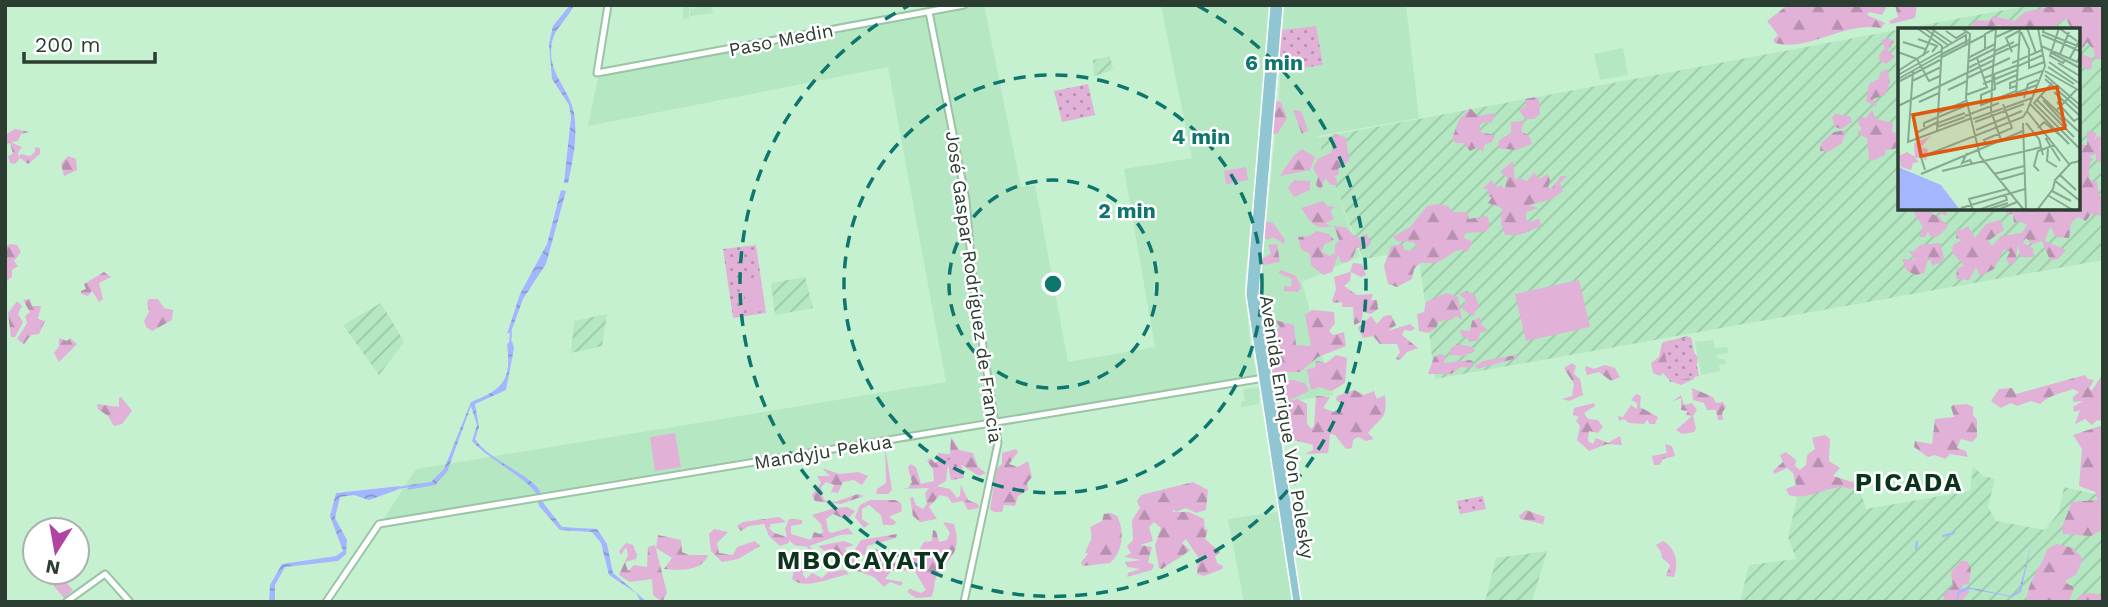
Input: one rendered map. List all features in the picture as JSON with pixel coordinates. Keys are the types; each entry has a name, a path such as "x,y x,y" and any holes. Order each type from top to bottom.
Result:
{"main road":[{"name":"Avenida Enrique Von Polesky","path":"1276,5 1250,287 1300,602"}],"street":[{"name":"Paso Medin","path":"608,5 597,73 964,5"},
{"name":"José Gaspar Rodríguez de Francia","path":"929,12 965,200 973,282 998,449 964,602"},
{"name":"Mandyju Pekua","path":"326,602 379,524 1264,378"},
{"path":"66,602 105,575 130,602"}],"shaded area":[{"path":"683,5 711,5 713,13 690,16 690,9 700,8 689,7 689,18 683,19"},
{"path":"967,5 984,5 1021,187 1035,185 1068,362 1155,347 1124,169 1192,158 1161,5 1272,5 1245,283 1250,343 1257,376 381,523 416,469 946,382 888,67 588,126 599,73"},
{"path":"1284,5 1406,5 1419,118 1317,136 1360,256 1302,282 1333,395 1274,404 1260,282 1279,97"},
{"path":"2031,5 2103,5 2103,260 1435,379 1418,250 1363,259 1317,138 1898,30 1898,210 2080,210 2080,28 1908,28"},
{"path":"1623,48 1628,75 1600,80 1594,54"},
{"path":"1110,56 1113,70 1094,76 1093,60"},
{"path":"805,277 813,308 775,315 771,283"},
{"path":"381,303 404,342 379,375 343,325"},
{"path":"607,314 602,346 571,353 574,321"},
{"path":"1713,340 1715,348 1727,347 1729,353 1716,355 1718,359 1725,359 1726,364 1719,365 1720,371 1701,375 1695,342"},
{"path":"1260,387 1259,404 1241,407 1241,402 1245,401 1243,389"},
{"path":"1973,466 1983,476 1995,479 1988,507 1996,521 2045,530 2059,512 2064,487 2103,496 2103,602 1740,602 1749,565 1796,559 1788,537 1798,494 1858,484 1866,509 1970,491"},
{"path":"1278,512 1292,602 1244,602 1228,519"},
{"path":"1547,551 1532,602 1485,602 1496,558"}],"green space":[{"path":"1788,5 1887,6 1882,15 1869,12 1867,15 1885,23 1881,28 1854,29 1788,45 1775,43 1773,40 1778,35 1767,21"},
{"path":"1895,5 1917,5 1915,18 1891,24 1889,21 1898,17"},
{"path":"2057,5 2103,5 2103,59 2095,59 2094,50 2087,42 2080,52 2080,28 2071,28 2066,18 2052,28 2003,28 2000,25 1970,28 1976,20 1988,21 1993,16 2015,21 2025,12"},
{"path":"1316,26 1323,65 1278,71 1281,30"},
{"path":"1888,38 1894,41 1888,50 1895,57 1886,64 1880,61 1879,55 1885,48 1881,40"},
{"path":"2080,53 2092,58 2092,68 2087,70 2084,66 2080,68"},
{"path":"1887,69 1890,82 1885,95 1873,99 1877,107 1866,101 1869,84 1879,79 1880,73"},
{"path":"1088,84 1095,115 1062,122 1054,91"},
{"path":"1536,97 1539,100 1540,114 1534,119 1525,119 1519,110 1526,105 1525,99"},
{"path":"1275,101 1281,102 1287,118 1278,133 1272,135"},
{"path":"1470,108 1478,116 1496,113 1491,123 1484,122 1480,125 1480,132 1495,135 1492,142 1485,144 1483,152 1478,147 1470,151 1463,143 1456,143 1452,139 1459,120"},
{"path":"1293,110 1301,111 1308,130 1302,134"},
{"path":"1872,110 1876,119 1893,123 1892,132 1898,134 1898,148 1886,150 1885,155 1874,160 1869,159 1867,138 1857,133 1862,129 1858,123 1860,117 1866,118"},
{"path":"1835,114 1850,116 1852,122 1841,129 1835,127 1832,117"},
{"path":"1524,121 1521,131 1529,136 1532,144 1516,150 1498,148 1499,140 1511,133 1511,122"},
{"path":"15,129 29,132 21,134 18,141 5,144 5,135"},
{"path":"1846,130 1842,143 1830,151 1820,151 1821,143 1834,132"},
{"path":"2087,131 2097,133 2094,140 2098,136 2103,138 2100,149 2103,151 2103,163 2096,160 2096,154 2089,156 2093,159 2089,165 2089,179 2097,182 2099,195 2103,199 2103,216 2091,214 2086,221 2078,217 2071,223 2069,238 2056,237 2050,226 2045,241 2066,250 2058,259 2050,260 2042,241 2031,244 2026,238 2023,243 2033,248 2034,257 2020,257 2018,244 2015,263 2009,264 2006,259 2010,252 2004,249 1994,269 1980,276 1976,267 1969,280 1956,279 1957,269 1964,266 1952,252 1953,245 1962,240 1956,238 1957,229 1962,230 1968,226 1975,238 1986,224 2000,220 2004,230 1988,241 1992,246 2001,236 2022,233 2027,225 2019,221 2014,223 2013,214 2007,214 2004,210 2080,210 2080,160 2084,159 2080,157 2080,144 2087,145"},
{"path":"1333,135 1346,138 1349,161 1338,169 1339,174 1335,176 1338,185 1331,185 1325,178 1321,190 1316,185 1318,177 1313,168 1318,159 1332,152"},
{"path":"10,142 22,147 18,152 19,158 20,154 30,156 35,152 35,147 40,148 40,154 28,164 20,158 15,164 10,163 8,156 13,154"},
{"path":"1302,149 1315,157 1310,170 1280,176 1292,159"},
{"path":"68,156 76,159 77,170 64,176 61,164"},
{"path":"1513,161 1515,180 1519,178 1527,181 1534,172 1539,179 1548,174 1548,187 1551,189 1561,176 1567,176 1560,183 1563,191 1552,199 1529,205 1538,208 1526,212 1526,220 1532,222 1539,218 1541,226 1519,235 1505,235 1501,224 1502,208 1488,203 1492,197 1489,197 1488,190 1483,188 1492,180 1496,187 1501,185 1505,189 1507,177 1500,172"},
{"path":"1246,167 1248,180 1226,184 1224,171"},
{"path":"1294,180 1310,181 1310,190 1294,197 1288,188"},
{"path":"1323,201 1327,206 1335,207 1330,211 1334,219 1325,223 1331,226 1316,226 1301,208"},
{"path":"1427,206 1448,206 1453,212 1467,212 1469,219 1487,216 1490,224 1486,232 1464,233 1464,238 1473,242 1467,252 1459,250 1437,262 1420,263 1414,269 1412,279 1397,287 1388,284 1384,266 1391,246 1403,244 1404,250 1411,251 1417,246 1413,242 1397,241 1393,237 1410,227"},
{"path":"1912,210 1946,210 1947,216 1935,211 1931,214 1938,216 1948,226 1937,237 1931,237 1928,232 1925,237 1919,237 1923,227"},
{"path":"1264,221 1273,223 1285,240 1284,244 1273,237 1268,240 1264,237"},
{"path":"1334,226 1345,227 1357,238 1367,234 1371,243 1368,247 1356,248 1350,261 1341,262 1338,255 1332,272 1323,275 1311,265 1310,254 1301,249 1298,237 1309,236 1317,231 1329,234 1334,240 1325,244 1321,251 1329,256 1335,253 1335,245 1339,240"},
{"path":"1940,243 1944,258 1941,263 1932,265 1929,256 1924,273 1916,275 1907,271 1902,259 1915,260 1909,251 1914,251 1920,245"},
{"path":"10,244 17,245 21,252 14,261 18,266 12,270 12,277 6,281 5,247"},
{"path":"1277,244 1280,262 1263,265 1261,259 1271,254 1268,245"},
{"path":"756,245 766,313 733,318 723,249"},
{"path":"1353,263 1362,264 1366,275 1361,277 1351,272 1350,281 1344,286 1357,295 1373,294 1371,300 1377,300 1378,309 1371,314 1363,312 1361,322 1354,325 1353,307 1342,307 1342,302 1332,301 1336,289 1334,277 1350,272"},
{"path":"1281,270 1296,276 1301,287 1298,292 1284,291 1284,286 1291,287 1292,279 1278,273"},
{"path":"104,272 111,277 99,283 103,299 99,302 92,291 88,296 81,294 81,291 86,289 84,284"},
{"path":"760,278 765,311 747,313 743,281"},
{"path":"1579,280 1590,327 1526,341 1515,294"},
{"path":"1466,291 1475,295 1479,306 1473,316 1462,309 1466,300 1459,294"},
{"path":"1446,293 1458,297 1462,320 1456,316 1451,320 1439,321 1436,328 1428,333 1419,331 1417,314 1424,312 1426,302"},
{"path":"30,299 32,306 41,306 38,319 45,321 39,334 31,335 24,344 17,339 27,323 25,316 30,312 23,300"},
{"path":"149,299 158,299 164,308 173,310 172,320 152,331 146,327 144,321 149,312"},
{"path":"17,301 22,306 18,314 23,322 15,337 11,337 8,313"},
{"path":"1312,310 1334,312 1335,323 1329,331 1333,335 1344,332 1346,346 1318,357 1300,372 1271,372 1280,356 1275,344 1278,338 1274,332 1280,327 1275,320 1294,325 1296,345 1311,346 1305,315"},
{"path":"1391,315 1396,325 1388,331 1410,324 1415,328 1411,331 1404,330 1402,335 1418,348 1407,352 1400,360 1396,359 1400,352 1397,344 1380,344 1373,336 1363,338 1358,328 1371,316 1377,324 1384,316"},
{"path":"1480,317 1481,325 1488,330 1480,333 1478,340 1469,342 1467,337 1462,337 1460,330 1470,331 1472,321"},
{"path":"1687,336 1692,340 1690,349 1698,357 1694,379 1681,385 1670,381 1663,373 1660,376 1653,373 1651,363 1659,357 1662,343"},
{"path":"1691,337 1699,376 1670,382 1663,342"},
{"path":"59,338 67,341 70,338 77,344 59,362 54,353 59,346"},
{"path":"1457,344 1472,347 1475,351 1464,356 1449,355 1451,348"},
{"path":"1440,354 1446,356 1444,363 1470,360 1474,362 1470,368 1461,367 1451,374 1428,374 1434,357"},
{"path":"1336,355 1347,358 1345,383 1332,391 1319,387 1311,390 1307,369 1315,368 1316,361 1326,363"},
{"path":"1516,355 1517,358 1477,369 1475,366 1483,361"},
{"path":"1572,363 1576,366 1574,374 1580,379 1583,395 1569,401 1562,399 1572,396 1574,384 1564,368"},
{"path":"1605,365 1615,368 1620,377 1611,381 1599,372 1587,375 1586,366 1594,369"},
{"path":"2103,374 2103,421 2097,420 2092,425 2085,419 2075,424 2080,410 2074,412 2073,407 2083,401 2073,402 2073,397 2079,392 2073,389 2052,396 2040,404 2031,401 2017,406 2011,403 2001,408 1991,401 1999,389 2012,388 2016,394 2085,375 2094,380 2089,389 2092,390"},
{"path":"1293,380 1305,383 1309,391 1288,401 1298,399 1307,404 1307,423 1311,429 1314,426 1316,396 1330,397 1323,408 1334,412 1343,405 1336,400 1337,396 1354,390 1364,395 1374,391 1377,399 1385,395 1384,413 1368,433 1374,439 1366,441 1358,437 1353,440 1352,448 1346,449 1335,435 1330,434 1328,453 1305,454 1313,450 1313,445 1294,440 1282,444 1276,406 1287,401 1275,394 1272,381"},
{"path":"1692,388 1713,397 1716,403 1723,402 1726,407 1722,413 1723,420 1718,420 1716,410 1707,410 1704,403 1693,400"},
{"path":"1636,394 1641,396 1640,407 1658,417 1655,424 1650,424 1647,420 1644,424 1629,423 1624,419 1619,421 1618,416 1623,417 1631,405 1637,409 1637,403 1631,400"},
{"path":"1681,395 1684,405 1692,403 1697,410 1693,416 1696,428 1694,432 1682,434 1676,430 1692,416 1686,415 1688,411 1681,410 1681,398 1672,402"},
{"path":"121,397 132,411 122,424 114,426 108,416 98,409 97,404 119,407"},
{"path":"1594,403 1595,406 1584,413 1588,419 1598,420 1603,427 1598,433 1589,431 1588,441 1593,444 1596,438 1608,443 1620,436 1622,445 1607,444 1589,451 1577,440 1580,426 1576,421 1579,417 1573,415 1574,408"},
{"path":"1967,404 1973,407 1973,415 1977,420 1977,437 1972,442 1961,439 1957,448 1966,451 1968,457 1950,454 1945,459 1935,455 1928,457 1914,447 1915,441 1932,444 1935,419 1954,417 1951,407 1953,405"},
{"path":"2103,425 2103,529 2091,536 2063,534 2062,527 2072,502 2098,500 2095,492 2079,486 2082,449 2073,435"},
{"path":"675,433 681,467 655,471 650,437"},
{"path":"1825,435 1830,439 1829,461 1840,468 1833,476 1858,486 1802,496 1789,495 1786,489 1796,485 1793,473 1787,468 1774,474 1773,471 1783,462 1780,455 1786,452 1796,460 1795,466 1800,470 1806,465 1807,455 1815,449 1812,438"},
{"path":"951,437 959,450 973,453 978,467 986,473 979,476 954,460 948,464 946,481 937,486 950,489 957,498 960,496 961,485 968,500 978,504 979,508 968,510 963,501 952,503 948,497 940,495 929,507 937,519 920,522 913,516 910,498 913,497 916,505 923,509 927,504 925,493 929,488 901,489 908,488 912,482 908,468 910,464 916,467 921,484 934,481 933,469 927,461 930,458 935,463 938,461 938,453 950,454"},
{"path":"1665,444 1672,446 1675,456 1654,465 1652,456 1667,453"},
{"path":"885,447 892,490 888,494 876,494 877,489 886,483"},
{"path":"1016,449 1018,452 1009,464 1018,467 1028,461 1032,477 1027,483 1028,490 1018,496 1015,506 1004,505 1002,512 994,512 990,509 997,468 1002,464 1002,453"},
{"path":"960,456 964,478 951,480 947,458"},
{"path":"822,468 839,474 858,472 868,476 862,485 854,480 843,482 838,493 831,492 834,485 826,482 821,487 824,500 835,502 858,494 864,496 841,504 815,501 812,495 821,483 817,476 830,476"},
{"path":"1193,482 1208,490 1206,510 1196,513 1186,508 1176,512 1189,512 1204,519 1205,529 1208,530 1205,539 1220,552 1215,556 1217,563 1223,566 1222,569 1204,576 1197,574 1198,557 1186,539 1182,543 1190,550 1162,569 1159,568 1155,545 1161,528 1154,522 1149,527 1153,541 1140,545 1152,547 1148,562 1154,565 1152,570 1127,577 1128,573 1140,569 1128,567 1125,562 1142,560 1124,557 1131,553 1127,546 1133,540 1132,520 1140,508 1137,501 1141,495"},
{"path":"1483,496 1486,509 1460,514 1457,501"},
{"path":"870,500 895,500 901,503 902,511 889,517 896,522 894,525 883,525 881,515 869,505 862,509 862,519 869,524 864,528 855,517 860,505"},
{"path":"847,507 855,511 847,520 833,514 826,519 828,531 832,533 848,528 853,534 840,535 809,546 819,555 823,567 802,573 806,579 812,573 822,578 829,571 845,570 849,574 819,582 804,584 792,579 795,568 809,567 815,561 816,555 805,553 808,547 794,545 789,540 789,543 780,546 769,536 764,524 749,526 741,531 737,526 743,522 779,517 786,522 771,524 769,528 774,533 787,537 785,529 789,519 802,520 802,524 791,526 791,534 811,540 814,532 823,532 821,524 812,515"},
{"path":"1526,510 1545,517 1543,524 1520,519 1519,516"},
{"path":"1104,514 1117,516 1121,528 1118,553 1110,563 1083,566 1081,563 1088,553 1085,553 1092,537 1090,527 1102,521"},
{"path":"943,522 954,524 956,548 936,577 931,597 916,598 907,592 910,589 921,593 926,590 914,570 891,571 885,579 903,582 901,586 890,582 884,587 874,577 852,569 850,557 861,540 897,534 896,538 867,546 865,555 857,557 855,566 866,569 875,563 873,551 876,549 881,552 881,563 889,565 916,555 924,542 932,541 933,530 936,531 939,542 947,540 950,533"},
{"path":"714,529 728,532 717,543 719,553 733,555 737,547 755,541 760,546 738,559 722,562 711,551 709,534"},
{"path":"658,535 681,540 682,552 689,555 708,555 696,567 683,570 664,569 672,558 656,548"},
{"path":"844,541 854,545 845,548 848,556 839,561 835,560 834,549 826,552 818,546"},
{"path":"1663,541 1671,548 1675,557 1674,577 1666,576 1670,565 1662,558 1656,545"},
{"path":"626,543 633,545 637,555 636,559 625,562 628,571 634,565 647,567 648,547 655,545 667,593 662,602 653,595 652,579 630,582 619,575 628,555 626,547 621,555 619,551"},
{"path":"2057,544 2073,548 2083,559 2076,575 2066,580 2066,583 2074,587 2069,602 2027,602 2029,588 2047,549"},
{"path":"1961,561 1967,561 1971,568 1969,584 1963,585 1961,590 1970,591 1961,602 1943,602 1944,594 1953,586 1951,572"},
{"path":"54,586 69,586 73,590 64,598"},
{"path":"2080,595 2101,595 2102,602 2076,602"}],"water":[{"path":"570,5 574,5 556,32 551,53 552,63 571,104 575,122 572,166 568,183 564,183 571,117 569,105 552,79 549,44 553,26"},
{"path":"561,190 566,191 546,264 523,299 511,332 507,334 520,294 547,244"},
{"path":"512,341 514,348 506,390 475,404 479,427 475,439 491,454 531,481 541,494 537,495 526,483 472,441 477,425 471,406 447,472 435,485 407,490 410,485 431,482 444,469 471,402 497,388 506,376 507,344"},
{"path":"400,486 397,490 369,500 354,495 340,497 335,518 347,540 346,554 338,561 285,567 275,585 275,602 269,602 270,585 282,564 336,556 343,551 330,516 336,493"},
{"path":"542,501 562,527 597,529 607,544 613,573 647,602 641,602 636,593 609,575 601,543 592,532 560,530 539,506 538,502"},
{"path":"2031,545 2021,592 2012,597 1970,589 1960,593 1956,602 1958,591 1967,587 2011,596 2019,591"}],"waterway":[{"path":"510,344 511,332"},
{"path":"398,488 410,486"},
{"path":"1943,536 1954,533"},
{"path":"1916,549 1917,542"}],"district":[{"name":"PICADA","path":"1909,482"},
{"name":"MBOCAYATY","path":"864,560"}]}
